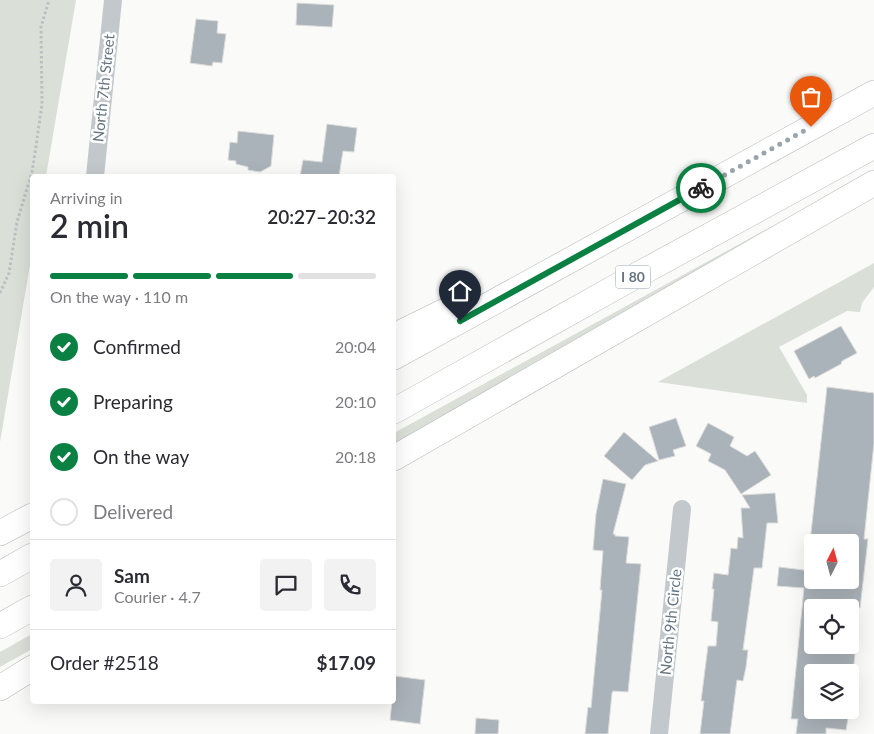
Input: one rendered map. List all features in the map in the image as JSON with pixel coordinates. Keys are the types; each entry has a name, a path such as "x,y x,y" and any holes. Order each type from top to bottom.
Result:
{"highway":[{"path":"396,356 874,93"},
{"name":"I 80","path":"396,410 874,146"},
{"path":"396,457 874,183"},
{"path":"396,335 676,202"},
{"path":"0,533 30,517"},
{"path":"0,574 30,557"},
{"path":"0,626 30,609"},
{"path":"0,688 30,669"}],"street":[{"name":"North 7th Street","path":"95,174 113,0"},
{"name":"North 9th Circle","path":"659,734 682,509"}],"path":[{"path":"31,174 42,104 41,27 49,0"},
{"path":"0,293 9,274 17,222 30,179"}],"shaded area":[{"path":"0,0 76,0 46,174 30,174 30,265 0,442"},
{"path":"787,218 396,445 396,432"},
{"path":"874,263 874,287 862,303 860,312 847,311 779,347 807,395 807,403 658,382"},
{"path":"30,635 30,650 0,667 0,652"}],"building":[{"path":"297,3 334,5 332,27 296,25"},
{"path":"196,19 218,21 217,33 226,34 222,63 213,62 212,66 190,63"},
{"path":"327,124 357,128 354,152 343,151 339,174 300,174 303,160 322,162"},
{"path":"238,131 274,135 271,166 260,172 248,170 248,167 236,164 236,161 228,160 230,142 237,143"},
{"path":"841,326 857,353 842,361 841,364 815,378 814,376 809,379 794,351"},
{"path":"827,387 874,393 874,443 864,539 868,539 860,608 859,599 804,599 804,654 855,654 854,664 804,664 804,719 848,719 846,730 826,728 826,734 796,734 798,719 791,719 804,588 859,589 859,534 811,534"},
{"path":"676,418 686,446 673,450 675,456 659,460 649,427"},
{"path":"708,423 734,437 730,446 747,456 755,451 771,475 741,494 725,470 708,461 711,454 696,446"},
{"path":"624,432 658,461 645,465 632,480 604,456"},
{"path":"603,479 626,484 613,534 615,536 629,537 626,563 641,564 628,692 613,691 612,693 608,734 585,734 588,707 591,708 602,590 600,590 603,551 593,550 596,514"},
{"path":"775,493 778,523 767,523 762,568 754,568 743,650 748,650 746,667 743,681 737,680 730,734 700,734 704,701 701,701 708,646 716,646 718,622 711,621 714,573 728,575 731,548 737,549 738,537 743,538 741,508 750,508 742,495"},
{"path":"779,567 804,570 804,588 777,586"},
{"path":"396,676 425,680 420,724 390,720 392,704 396,704"},
{"path":"476,718 499,720 498,734 475,734"}],"way so far":[{"path":"701,188 811,127"}],"route":[{"path":"460,321 701,188"}]}
